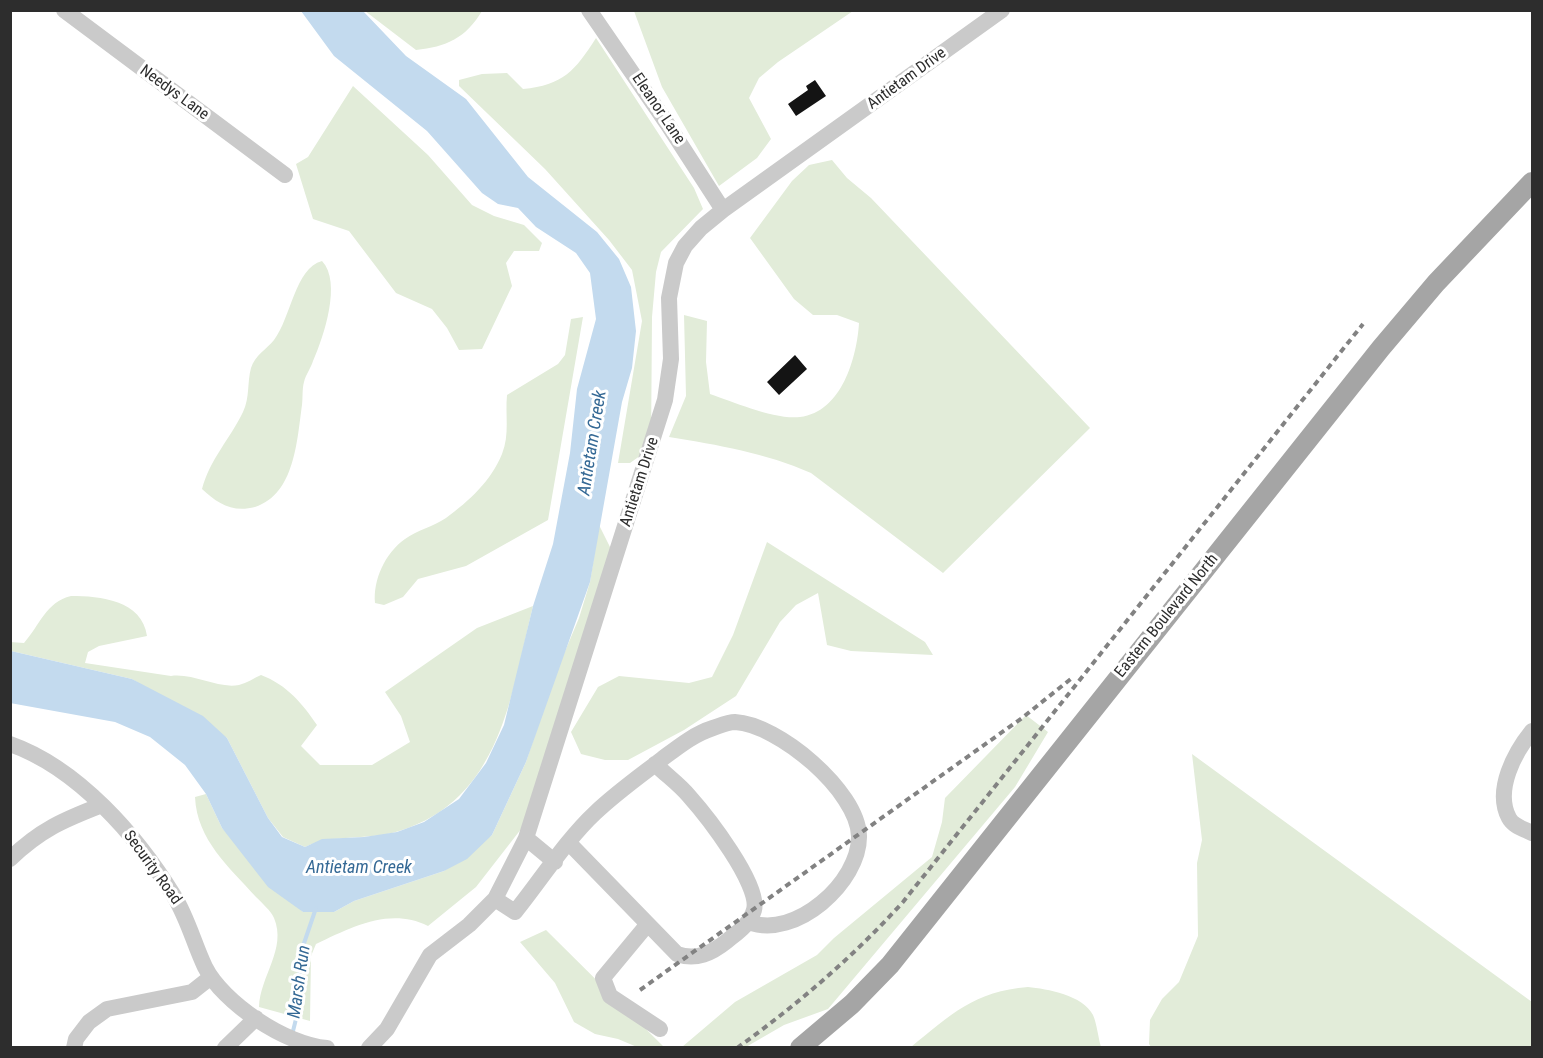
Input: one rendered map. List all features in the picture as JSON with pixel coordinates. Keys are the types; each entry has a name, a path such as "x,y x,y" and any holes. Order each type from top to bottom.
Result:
{"main road":[{"name":"Eastern Boulevard North","path":"800,1047 852,1004 890,965 1381,348 1436,283 1533,182"}],"street":[{"name":"Needys Lane","path":"64,10 285,175"},
{"name":"Eleanor Lane","path":"589,10 669,125 723,210"},
{"name":"Antietam Drive","path":"369,1047 387,1029 430,955 483,912 495,898 526,838 665,400 671,359 669,298 676,263 685,246 701,228 723,210 1002,10"},
{"path":"495,898 515,912 595,813 688,739 711,728 734,722 755,727 795,747 816,764 852,810 860,834 858,849 847,871 825,900 787,925 771,927 748,922"},
{"path":"1533,731 1514,761 1504,792 1509,819 1518,827 1533,833"},
{"name":"Security Road","path":"10,744 51,762 102,805 129,836 173,894 211,977 230,1000 256,1018 303,1043 327,1047"},
{"path":"569,843 677,954 696,958 722,945 748,922 755,908 754,894 744,874 688,795 655,764"},
{"path":"10,859 32,838 55,823 102,805"},
{"path":"526,838 555,862"},
{"path":"647,925 603,978 610,996 660,1029"},
{"path":"74,1047 76,1039 89,1022 107,1009 192,992 211,977"},
{"path":"225,1047 256,1018"}],"green space":[{"path":"634,10 853,11 778,62 759,78 749,98 771,139 757,158 719,186 662,87"},
{"path":"365,11 482,11 469,28 454,40 416,50"},
{"path":"596,38 694,188 703,209 661,252 656,272 652,317 651,448 630,463 618,463 642,321 632,270 609,240 545,169 459,86 459,80 482,74 507,73 523,89 548,84 558,80 574,68"},
{"path":"353,86 428,155 472,205 494,216 524,225 542,243 539,251 514,251 506,263 512,286 482,349 459,350 447,328 432,309 396,293 349,231 313,219 296,164 308,157"},
{"path":"832,160 1090,428 943,573 811,473 759,455 669,437 686,396 684,315 707,321 706,362 710,394 767,413 800,417 815,413 837,394 851,366 859,323 837,315 813,315 794,299 750,238 792,181 809,165"},
{"path":"322,261 328,270 331,282 329,310 322,338 304,382 292,464 279,490 268,500 247,509 226,506 213,499 202,489 206,478 243,412 253,363 280,331 299,283 313,266"},
{"path":"583,317 548,520 466,566 418,579 403,597 384,605 375,603 378,576 386,559 398,545 455,511 478,490 492,473 502,454 506,439 507,395 558,364 565,355 571,319"},
{"path":"599,525 611,549 525,824 476,887 428,926 400,918 385,919 343,931 316,944 311,956 310,1021 259,1007 260,996 277,941 274,918 225,864 208,840 197,812 195,797 206,794 222,828 303,912 334,912 354,901 444,871 492,835 526,762 555,675 579,618 590,582"},
{"path":"767,542 925,642 933,655 851,651 827,645 818,593 796,605 780,622 736,696 684,730 628,760 605,760 581,754 571,732 598,687 619,676 689,683 712,677 733,635"},
{"path":"71,596 94,597 118,602 137,615 147,636 99,646 88,652 85,663 188,677 231,686 242,684 261,675 279,684 293,696 317,725 301,746 320,765 372,765 410,742 401,716 385,692 477,628 533,606 508,708 496,740 480,770 460,795 433,816 399,831 375,836 328,840 305,847 283,837 268,818 227,738 132,679 11,651 10,642 24,643 55,603"},
{"path":"1026,715 1048,732 1015,787 828,1009 784,1025 746,1047 682,1047 735,1002 817,955 834,938 932,857 942,822 945,798"},
{"path":"1192,754 1532,1002 1532,1047 1151,1047 1149,1044 1150,1020 1162,999 1179,982 1198,936 1197,863 1202,840"},
{"path":"546,930 664,1047 637,1047 618,1039 595,1034 574,1022 555,983 520,942"},
{"path":"1028,987 1054,991 1081,1002 1093,1015 1101,1047 911,1047 964,1006 1009,989"}],"water":[{"name":"Antietam Creek","path":"301,11 363,11 406,56 466,99 528,177 597,232 619,259 631,287 636,331 632,368 622,402 590,582 526,762 492,835 467,859 444,871 354,901 334,912 303,912 268,887 222,828 206,794 185,765 150,737 115,722 10,703 11,651 132,679 203,716 227,738 268,818 282,837 305,847 322,839 364,837 397,832 424,822 459,799 486,763 504,725 533,606 553,544 570,453 577,389 596,319 590,273 576,253 536,227 518,208 498,204 482,193 427,131 334,56"}],"building":[{"path":"815,80 826,96 796,116 788,104 808,90 806,86"},
{"path":"795,355 807,369 779,395 767,382"}],"waterway":[{"name":"Marsh Run","path":"292,1035 297,1015 301,952 316,908"}],"railway":[{"path":"737,1048 824,979 903,902 1363,324"},
{"path":"640,990 1022,718 1072,678"}]}
